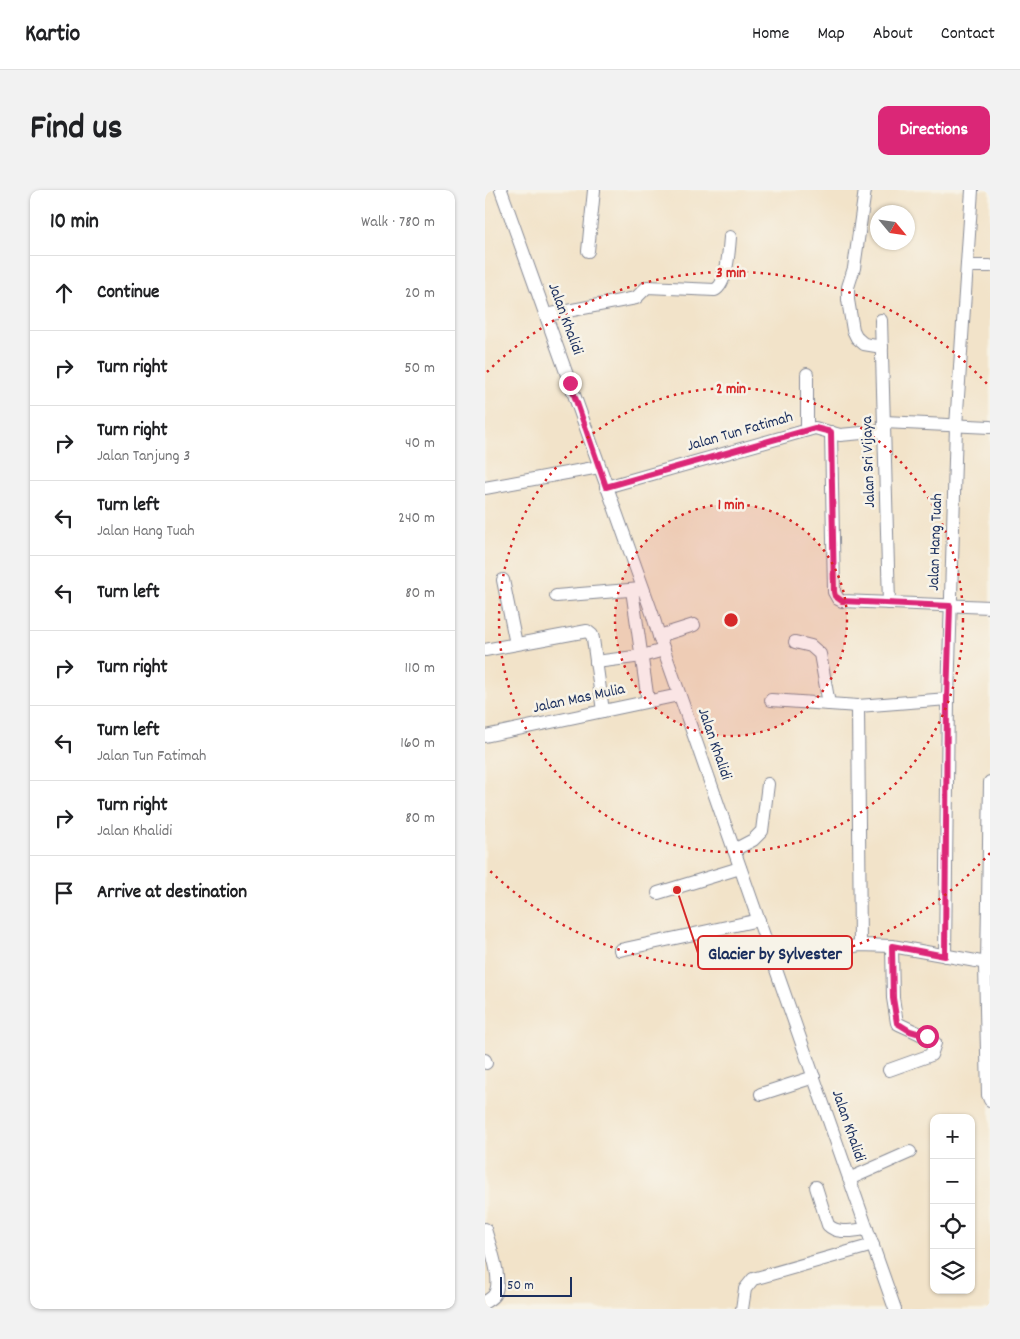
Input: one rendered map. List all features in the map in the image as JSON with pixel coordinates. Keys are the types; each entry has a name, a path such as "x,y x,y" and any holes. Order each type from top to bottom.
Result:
{"street":[{"name":"Jalan Khalidi","path":"501,190 606,487 637,590 652,613 679,695 895,1309"},
{"path":"588,251 594,190"},
{"path":"865,190 854,268 848,287 849,300 853,330 857,338 864,344 882,347"},
{"name":"Jalan Hang Tuah","path":"945,956 947,699 956,426 972,190"},
{"path":"546,315 635,298 647,287 717,289 723,280 730,237"},
{"path":"968,266 990,266"},
{"name":"Jalan Sri Vijaya","path":"881,320 889,603"},
{"path":"807,374 807,430"},
{"name":"Jalan Tun Fatimah","path":"606,487 815,428 840,435 884,427 990,427"},
{"path":"831,432 835,596 842,601 990,607"},
{"path":"485,488 599,467"},
{"path":"503,580 516,644"},
{"path":"556,596 637,590 636,616 648,702"},
{"path":"636,616 652,613"},
{"path":"659,636 694,624"},
{"path":"485,650 587,631 592,635 603,711"},
{"path":"795,642 811,646 820,654 829,704"},
{"path":"596,662 642,656 664,650"},
{"name":"Jalan Mas Mulia","path":"485,736 679,695"},
{"path":"771,700 858,706 947,699"},
{"path":"858,706 860,944"},
{"path":"990,782 987,965 988,1095 990,1100"},
{"path":"734,850 753,840 763,831 768,784"},
{"path":"658,893 740,868"},
{"path":"620,950 759,920"},
{"path":"774,964 860,944 892,946 987,965"},
{"path":"889,1070 931,1054 935,1043 927,1036 910,1031 897,1023 893,998 892,946"},
{"path":"761,1094 814,1077"},
{"path":"849,1178 910,1152"},
{"path":"816,1187 828,1225 832,1229 841,1232 867,1229"},
{"path":"485,1229 497,1275 497,1289 493,1296 485,1302"},
{"path":"742,1309 745,1289 753,1279 873,1245"}],"place":[{"name":"Glacier by Sylvester","path":"677,890"}],"route":[{"path":"570,383 606,487 815,428 831,432 835,596 842,601 950,606 947,699 945,956 892,946 893,998 897,1023 910,1031 927,1036"}]}
